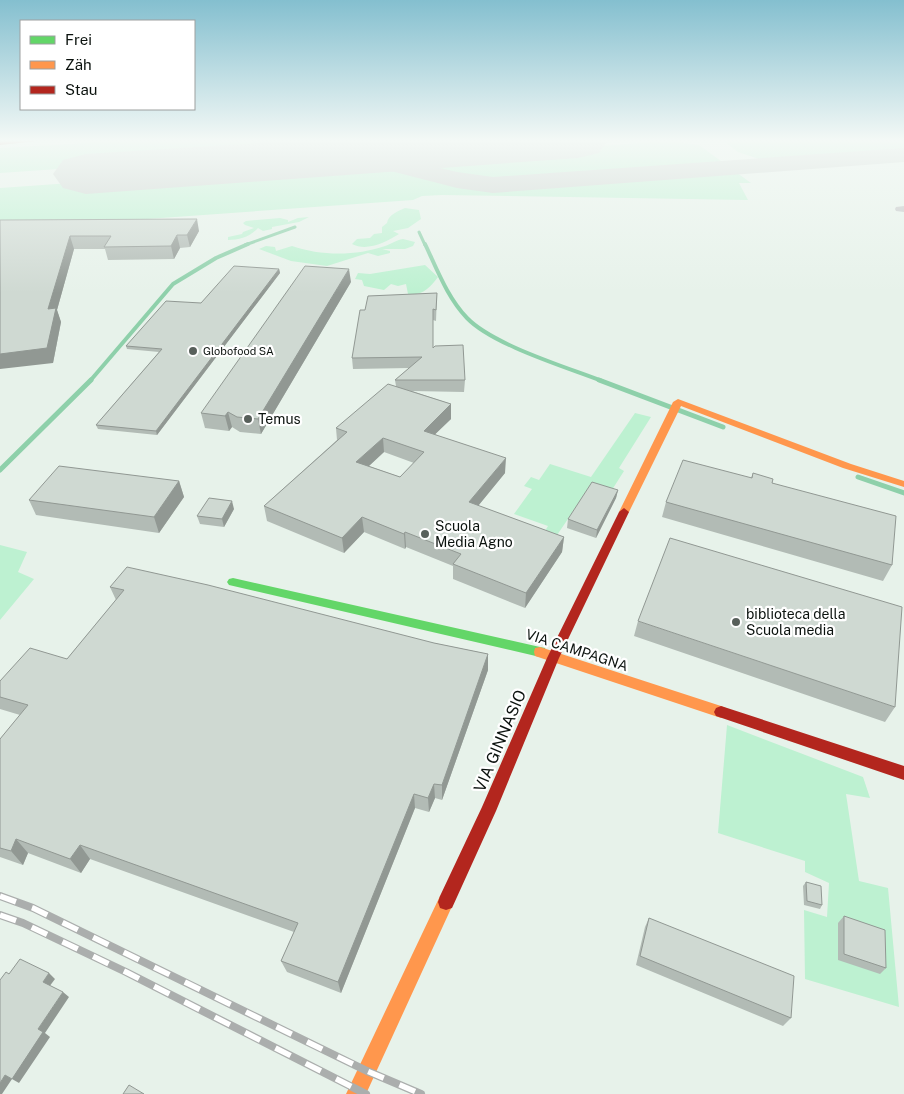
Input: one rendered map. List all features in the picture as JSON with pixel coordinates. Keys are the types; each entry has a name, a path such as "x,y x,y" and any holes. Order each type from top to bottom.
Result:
{"street":[{"name":"VIA GINNASIO","path":"356,1094 488,811 553,658 678,402 846,466 904,484"},
{"name":"VIA CAMPAGNA","path":"233,582 526,648 904,773"}],"green space":[{"path":"0,191 743,191 748,200 442,195 422,196 413,200 119,221 0,220"},
{"path":"405,208 419,210 421,219 408,228 393,231 399,234 382,243 364,247 352,244 357,239 370,238 374,234 382,233 382,227 389,218"},
{"path":"309,217 299,222 272,227 272,229 263,231 258,228 244,237 228,240 228,237 242,234 254,228 245,225 243,223 246,221 280,218 288,220 288,222 298,218"},
{"path":"403,239 415,242 413,246 405,249 382,249 390,251 390,253 378,256 368,253 327,266 291,261 259,249 266,246 275,247 276,251 292,246 315,252 338,254 362,252"},
{"path":"425,265 438,277 429,288 417,294 408,294 406,284 398,286 391,284 384,290 364,286 362,280 355,279 358,273 370,274"},
{"path":"635,413 651,417 619,468 624,471 610,493 589,488 553,541 542,536 548,526 514,514 532,489 524,486 531,477 539,480 550,464 591,477"},
{"path":"0,545 27,552 18,572 34,579 0,620"},
{"path":"727,725 863,777 870,798 846,794 859,881 888,888 899,1007 805,979 804,910 827,917 829,883 805,872 805,861 718,833"}],"building":[{"path":"197,219 187,235 177,235 171,246 104,247 111,236 70,236 48,309 56,308 47,348 0,354 0,220"},
{"name":"Globofood SA","path":"234,266 279,269 156,431 96,425 162,349 126,346 166,301 201,303"},
{"path":"305,266 349,269 258,419 237,417 228,412 225,416 201,413"},
{"path":"437,293 436,310 433,309 433,348 435,346 463,345 465,380 395,380 422,357 352,358 360,310 365,310 368,296"},
{"path":"388,384 451,404 424,431 506,458 469,502 564,537 526,593 453,564 461,554 362,517 342,538 264,506 347,432 336,428","holes":["383,438 424,452 400,477 356,462"]},
{"path":"683,460 752,478 753,473 773,479 772,483 896,516 892,565 666,502"},
{"path":"59,466 179,481 154,517 29,500"},
{"path":"592,482 618,490 597,530 568,519"},
{"path":"209,498 232,501 222,519 197,516"},
{"path":"670,538 902,607 895,707 638,621"},
{"path":"127,567 208,585 434,643 488,654 442,785 434,784 428,798 414,794 338,982 281,961 298,923 80,845 70,859 16,839 11,851 0,848 0,739 28,705 0,697 0,681 30,648 67,659 124,590 110,587"},
{"path":"806,882 821,886 822,905 807,901"},
{"path":"844,916 885,930 886,968 844,954"},
{"path":"649,918 794,976 791,1018 640,956"},
{"path":"20,959 49,973 43,982 63,992 38,1029 43,1032 12,1079 5,1075 0,1083 0,980 6,972 9,974"},
{"path":"129,1085 144,1094 123,1094"}],"waterway":[{"path":"245,245 295,227"},
{"path":"419,232 425,245"},
{"path":"90,381 173,284 216,258 248,244"},
{"path":"425,244 454,301 467,318 479,328 512,346 602,381"},
{"path":"599,380 723,427"},
{"path":"0,470 90,381"},
{"path":"858,477 904,493"}],"railway":[{"path":"0,896 33,908 367,1071 421,1094"},
{"path":"0,915 23,923 126,972 366,1094"}],"traffic: fast":[{"path":"233,582 540,652"}],"traffic: slow":[{"path":"624,512 678,402 847,466 904,484"},
{"path":"540,652 721,712"},
{"path":"356,1094 446,902"}],"traffic: jam":[{"path":"446,902 488,811 553,658 624,512"},
{"path":"721,712 904,773"}],"place":[{"name":"Globofood SA","path":"193,351"},
{"name":"Temus","path":"248,419"},
{"name":"Scuola Media Agno","path":"425,534"},
{"name":"biblioteca della Scuola media","path":"736,622"}]}
